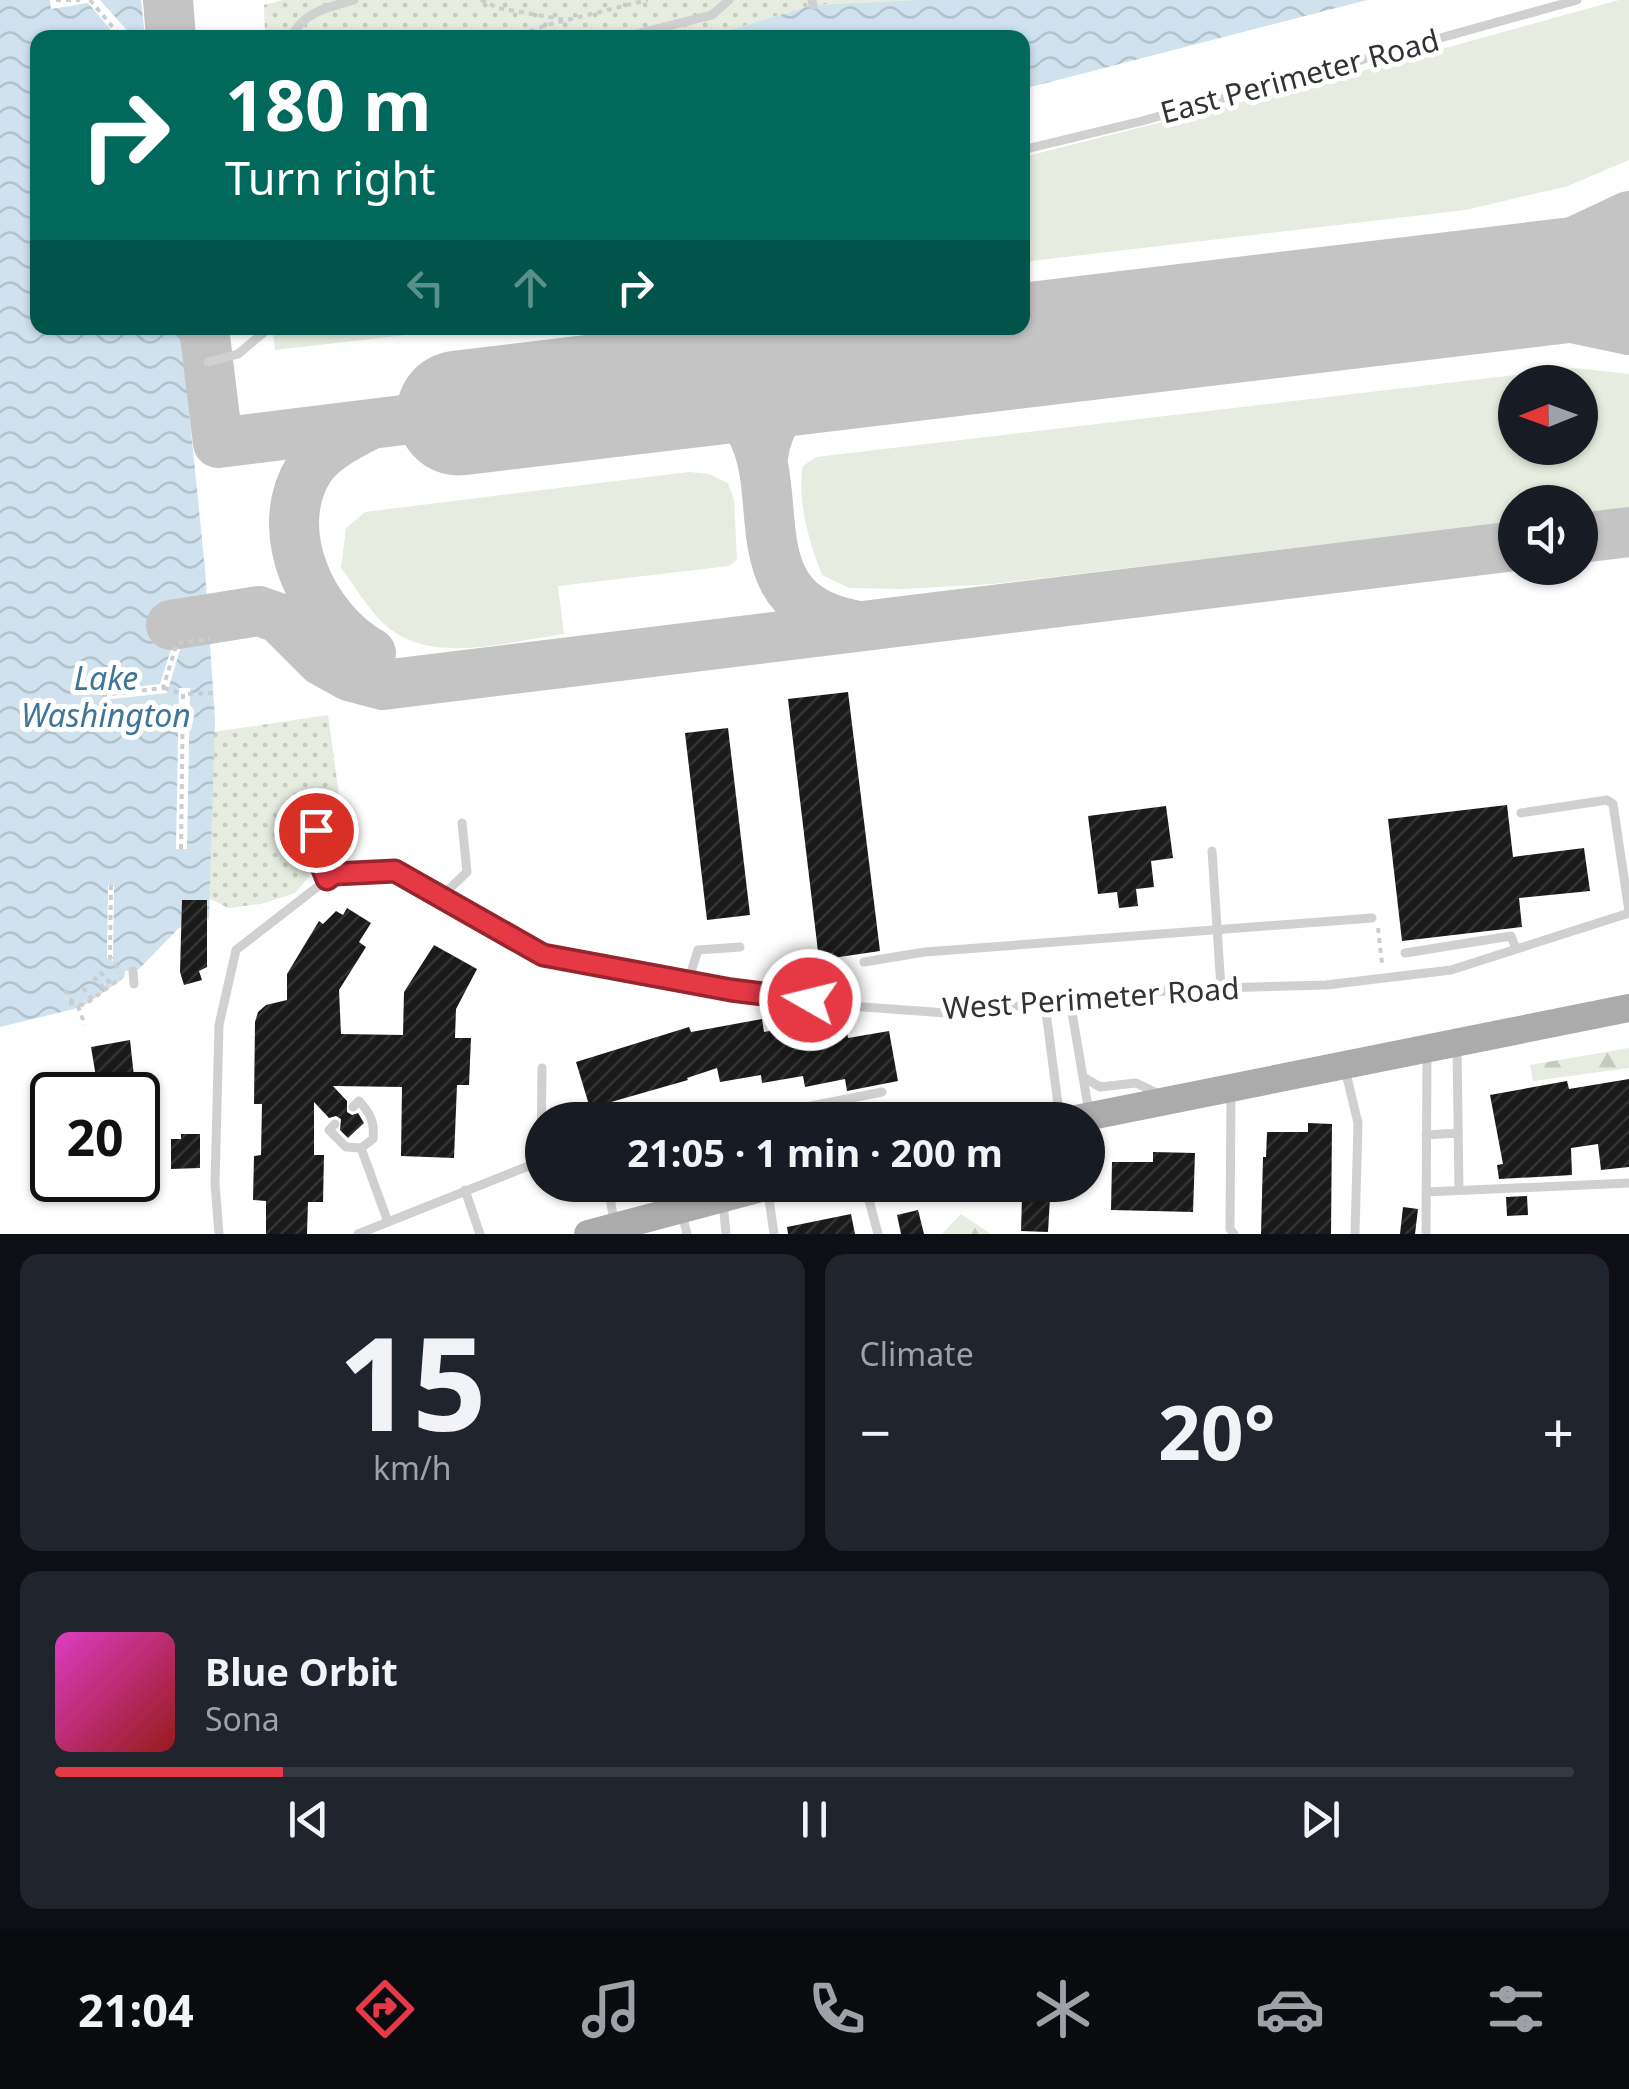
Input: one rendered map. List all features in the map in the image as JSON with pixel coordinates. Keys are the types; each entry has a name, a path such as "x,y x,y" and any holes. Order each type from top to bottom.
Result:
{"main road":[{"path":"1105,1113 1629,1008"},
{"path":"602,1230 705,1202"}],"lane":[{"path":"298,30 308,16 354,0"},
{"path":"652,30 712,15 729,0"},
{"name":"East Perimeter Road","path":"1030,148 1142,121 1576,0"},
{"path":"208,362 238,354 260,335"},
{"path":"1521,813 1607,800 1613,804 1629,912"},
{"path":"441,897 467,872 462,824"},
{"path":"316,830 314,847 327,879"},
{"path":"1212,851 1221,988"},
{"name":"West Perimeter Road","path":"219,1234 215,1184 219,1025 236,950 334,874 395,871 543,955 850,1006 946,1014 1221,988 1326,985 1451,970 1629,912"},
{"path":"864,962 925,952 1372,918"},
{"path":"1405,953 1511,936 1516,949"},
{"path":"688,982 698,950 740,947"},
{"path":"1070,1001 1083,1077 1081,1102"},
{"path":"1045,1004 1058,1102"},
{"path":"1457,1042 1459,1190"},
{"path":"1426,1234 1427,1048"},
{"path":"1343,1063 1358,1123 1356,1234"},
{"path":"358,1234 541,1162 542,1068"},
{"path":"1083,1077 1108,1088 1136,1083 1170,1099"},
{"path":"1231,1086 1230,1230 1234,1234"},
{"path":"831,1102 882,1092"},
{"path":"334,1124 330,1130 346,1148 362,1148 373,1139 375,1127 369,1112 359,1101 353,1107"},
{"path":"1426,1136 1458,1133"},
{"path":"362,1148 388,1222"},
{"path":"1426,1192 1629,1183"},
{"path":"465,1190 480,1234"},
{"path":"602,1230 606,1202"},
{"path":"726,1234 743,1202"},
{"path":"757,1202 774,1234"},
{"path":"870,1202 878,1234"}],"path":[{"path":"56,0 80,0"},
{"path":"90,0 115,30"},
{"path":"481,0 498,8 566,20"},
{"path":"535,30 648,0"},
{"path":"163,688 178,643 208,639"},
{"path":"102,695 163,688 183,694 212,694"},
{"path":"181,849 183,694"},
{"path":"73,1003 84,1005 130,977 110,957 111,886"},
{"path":"1379,939 1382,968"},
{"path":"100,972 112,986"},
{"path":"94,977 105,990"},
{"path":"83,988 92,1000"},
{"path":"64,990 85,1025"}],"green space":[{"path":"283,0 915,0 813,5 730,30 265,30 264,5"},
{"path":"1629,0 1629,160 1568,186 1465,210 1030,261 1030,155"},
{"path":"273,335 406,335 275,350"},
{"path":"1598,371 1629,374 1629,509 1598,512 1598,485 1498,485 1498,524 993,584 849,588 822,575 803,508 803,466 816,457 1498,377 1498,465 1598,465"},
{"path":"689,472 709,474 728,483 734,500 737,560 729,566 558,586 564,634 471,648 424,645 384,624 341,568 346,528 365,512"},
{"path":"328,715 339,795 317,813 308,827 312,873 295,893 261,904 228,908 209,898 213,732"},
{"path":"1629,1048 1629,1068 1533,1081 1530,1065"},
{"path":"961,1214 991,1234 942,1234"}],"water":[{"name":"Lake Washington","path":"0,0 141,0 144,30 30,30 30,335 181,335 205,569 215,719 209,919 179,928 139,969 125,971 124,978 82,1007 0,1027"},
{"path":"915,0 1367,0 1030,87 1030,30 730,30 813,5"}],"pier":[{"path":"50,0 100,0 127,30 111,30 88,3 51,9"},
{"path":"196,638 196,644 181,646 167,693 103,700 102,691 160,684 174,640"},
{"path":"179,688 190,688 187,849 176,849"},
{"path":"108,885 114,886 113,961 107,958"}],"building":[{"path":"848,692 880,951 819,960 788,699"},
{"path":"728,728 750,915 707,920 685,733"},
{"path":"1507,805 1513,857 1584,848 1590,891 1519,898 1522,927 1402,941 1388,819"},
{"path":"1166,806 1173,858 1151,861 1154,887 1136,889 1138,906 1119,908 1117,892 1098,894 1088,816"},
{"path":"182,900 207,900 207,967 199,971 202,980 184,985 180,972"},
{"path":"347,908 371,923 359,942 366,947 339,990 341,1034 403,1035 404,992 434,945 477,969 456,1009 455,1038 471,1038 469,1085 457,1085 454,1158 401,1156 402,1087 333,1086 347,1101 347,1112 358,1113 364,1123 348,1138 340,1130 341,1119 329,1118 314,1102 314,1155 324,1155 323,1202 308,1202 307,1234 266,1234 266,1201 253,1200 254,1156 261,1155 262,1104 254,1104 255,1022 266,1005 287,1000 287,974 319,921 323,924 336,911 343,915"},
{"path":"762,1019 764,1032 804,1024 806,1035 846,1027 848,1038 889,1031 898,1081 847,1091 845,1079 805,1087 803,1076 762,1083 761,1075 720,1082 717,1068 611,1102 588,1102 576,1062 689,1027 691,1032"},
{"path":"130,1040 133,1072 95,1072 91,1047"},
{"path":"1629,1079 1629,1167 1601,1170 1598,1144 1571,1148 1572,1175 1499,1179 1497,1165 1503,1164 1490,1095 1567,1081 1569,1089"},
{"path":"1308,1123 1332,1124 1331,1234 1261,1234 1267,1132 1308,1132"},
{"path":"181,1134 200,1134 200,1168 171,1169 171,1139 181,1139"},
{"path":"1153,1152 1195,1153 1193,1212 1111,1210 1112,1162 1153,1162"},
{"path":"1527,1196 1528,1215 1507,1216 1506,1197"},
{"path":"1022,1202 1050,1202 1048,1232 1021,1231"},
{"path":"1403,1207 1418,1209 1415,1234 1400,1234"},
{"path":"918,1210 924,1234 901,1234 897,1215"},
{"path":"851,1214 855,1234 788,1234 787,1227"}],"taxiway":[{"path":"168,0 170,30"},
{"path":"1400,300 1520,267 1629,216"},
{"path":"1441,304 1519,307 1629,330"},
{"path":"205,335 218,443 459,413"},
{"path":"763,457 770,429 783,408 824,372"},
{"path":"693,385 733,407 755,438 765,474 773,549 785,582 810,609 854,625"},
{"path":"365,427 314,462 298,494 294,520 296,546 316,597 331,619 371,653"},
{"path":"1598,536 1629,532"},
{"path":"171,625 259,611 279,618 322,661 349,676 383,685 1498,548"}],"runway":[{"path":"459,413 1629,273"}],"route":[{"path":"316,830 314,847 327,879 334,874 395,871 543,955 731,990 810,1000"}]}
